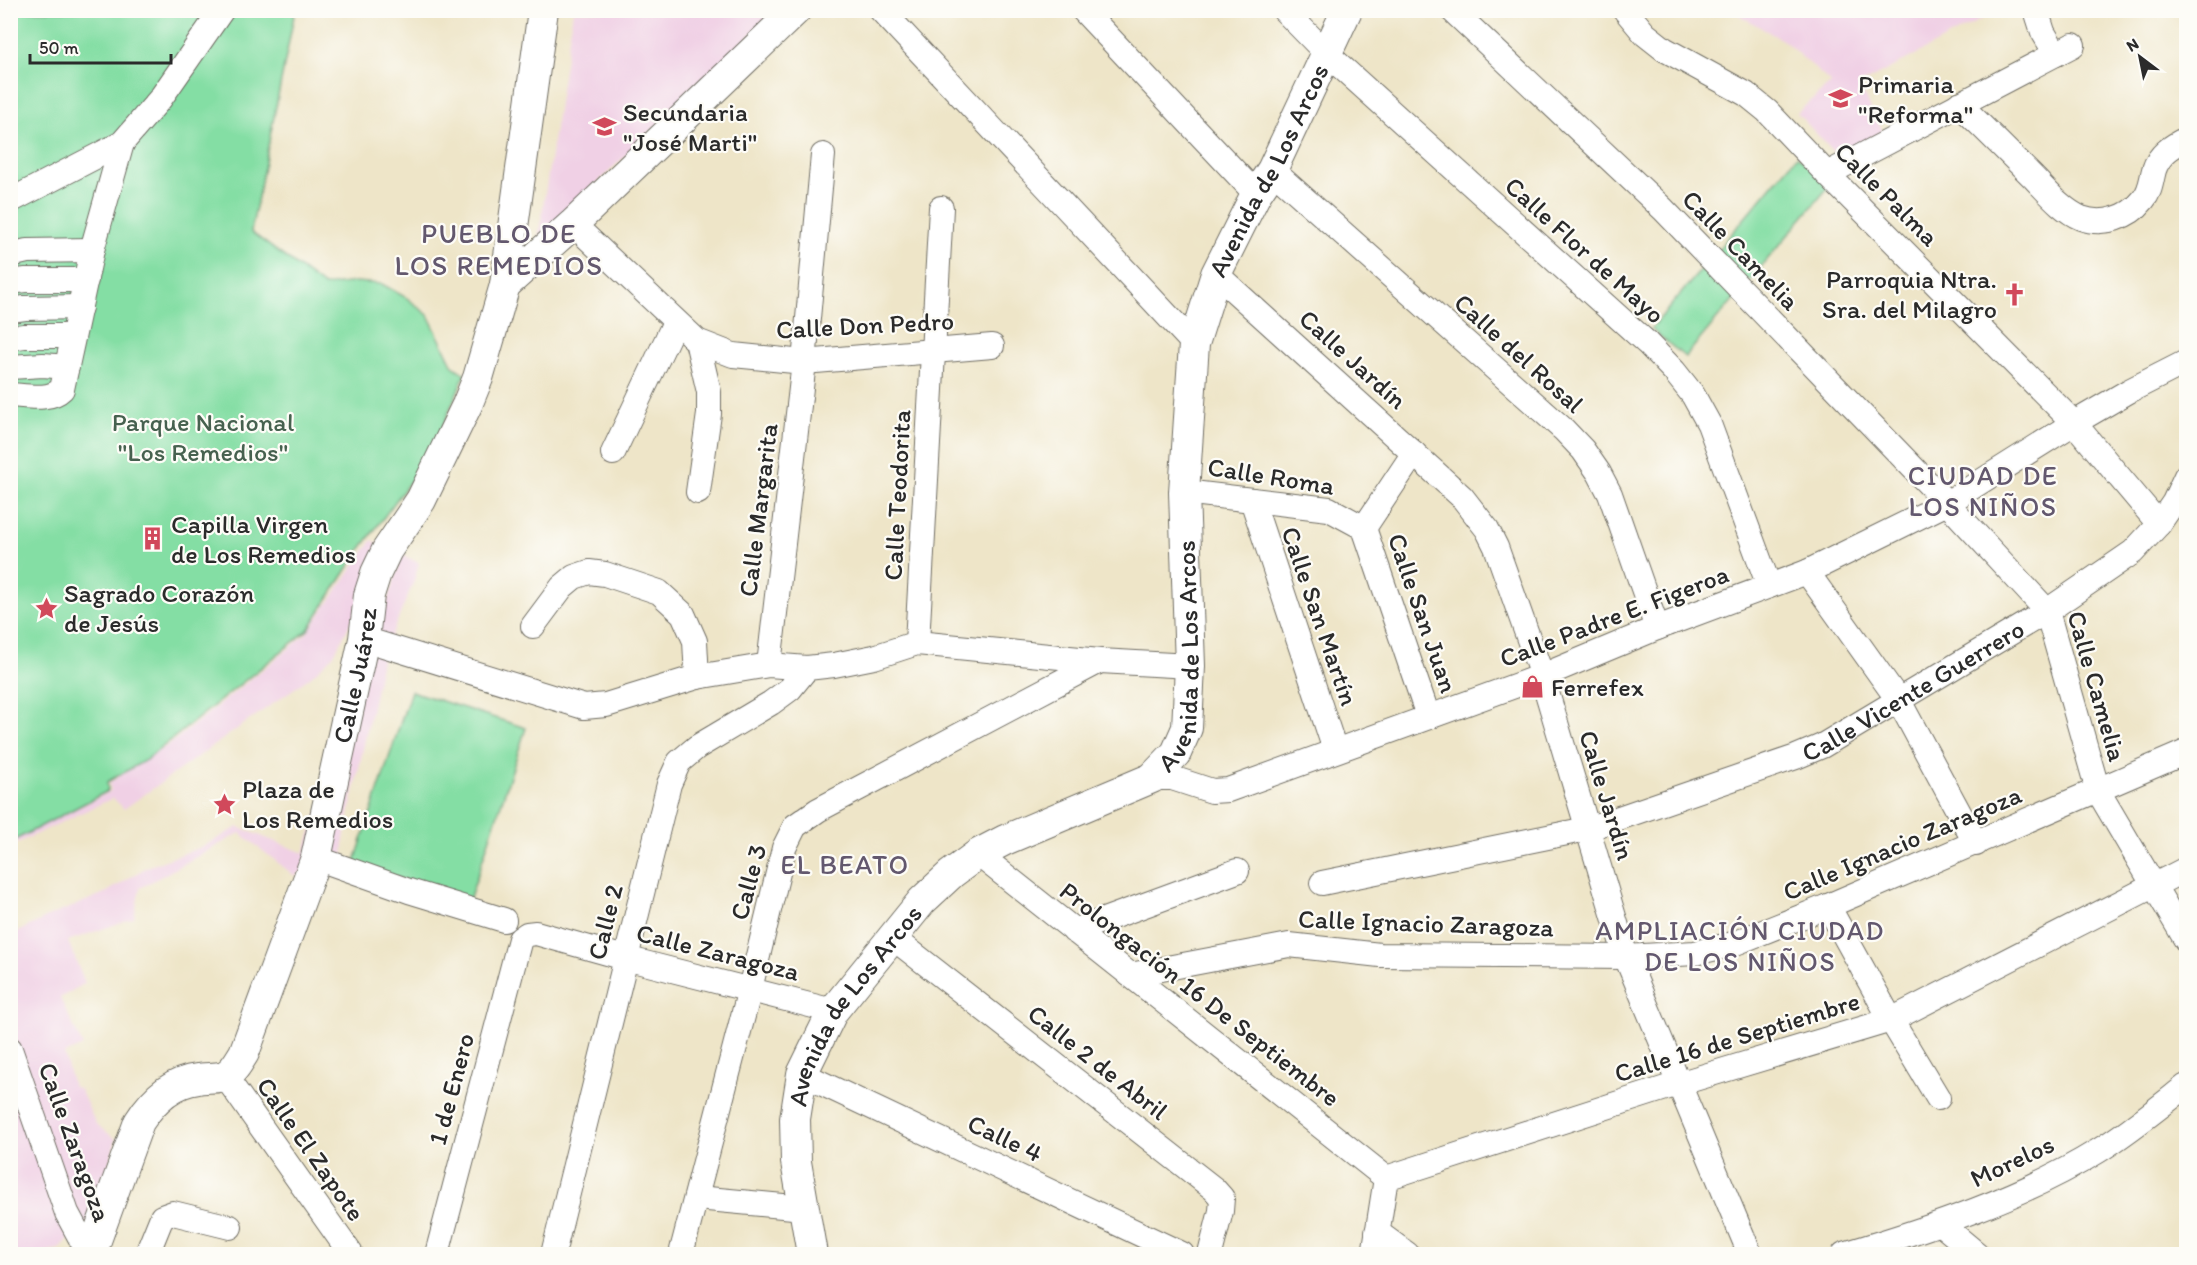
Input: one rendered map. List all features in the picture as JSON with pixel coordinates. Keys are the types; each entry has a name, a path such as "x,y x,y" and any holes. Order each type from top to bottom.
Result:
{"main road":[{"name":"Calle Juárez","path":"225,1076 236,1066 244,1053 316,858 364,639 369,595 376,573 387,550 421,500 478,378 505,285 543,10"},
{"path":"505,285 573,224 796,10"},
{"name":"Avenida de Los Arcos","path":"812,1254 796,1162 795,1119 802,1074 833,1011 922,901 951,874 978,854 1005,840 1152,777 1176,753 1187,728 1190,666 1184,492 1194,344 1216,274 1264,182 1347,10"},
{"path":"90,1254 140,1122 148,1107 172,1086 195,1079 225,1076"}],"street":[{"path":"10,201 122,143 160,99 222,10"},
{"path":"881,10 1194,344"},
{"name":"Calle del Rosal","path":"1083,10 1264,182 1564,430 1583,450 1610,494 1657,628"},
{"name":"Calle Flor de Mayo","path":"1284,10 1326,53 1674,371 1693,395 1709,424 1769,586"},
{"name":"Calle Camelia","path":"1452,10 1663,209 1947,503 2047,611 2098,791 2187,940"},
{"name":"Calle Palma","path":"1625,10 1645,34 1664,49 1746,94 1767,111 2074,423 2159,524"},
{"path":"1827,174 2064,49 2043,32 2036,10"},
{"path":"1959,104 2061,205 2081,218 2108,222 2127,214 2143,201 2151,187 2155,167 2162,156 2171,147 2187,139"},
{"path":"10,395 56,395 62,388 92,250 122,143"},
{"name":"Calle Margarita","path":"769,665 804,362 823,155"},
{"name":"Calle Teodorita","path":"917,643 941,208"},
{"name":"Calle Don Pedro","path":"573,224 697,341 733,356 804,362 992,346"},
{"path":"10,255 27,251 92,250"},
{"name":"Calle Jardín","path":"1216,274 1462,496 1487,529 1496,547 1542,676 1626,957 1750,1254"},
{"path":"10,282 86,280"},
{"path":"10,310 80,307"},
{"path":"613,453 675,322"},
{"path":"10,339 24,336 73,336"},
{"path":"697,341 709,392 698,492"},
{"name":"Calle Padre E. Figeroa","path":"1152,777 1179,780 1212,791 1228,790 1542,676 1657,628 1807,572 1947,503 2074,423 2129,391 2187,363"},
{"path":"10,368 43,365 67,367"},
{"path":"1364,528 1414,453"},
{"name":"Calle Vicente Guerrero","path":"1322,883 1587,829 1813,750 2047,611 2133,552 2159,524 2174,502 2187,476"},
{"name":"Calle Roma","path":"1184,492 1329,509 1364,528"},
{"name":"Calle San Martín","path":"1252,500 1335,750"},
{"name":"Calle San Juan","path":"1364,528 1428,716"},
{"path":"533,626 561,587 574,577 589,572 605,574 659,592 683,614 695,641 697,677"},
{"path":"1807,572 1899,700 1976,844"},
{"path":"364,639 584,708 606,705 697,677 769,665 807,668 874,657 917,643 1100,661 1190,666"},
{"name":"Calle 3","path":"681,1254 784,848 795,826 818,810 1100,661"},
{"name":"Calle 2","path":"553,1254 669,784 679,762 697,747 771,704 790,689 807,668"},
{"name":"Calle Ignacio Zaragoza","path":"1130,975 1289,945 1380,955 1626,957 1695,953 1733,944 1828,906 2187,752"},
{"name":"Prolongación 16 De Septiembre","path":"978,854 1386,1178"},
{"path":"316,858 409,891 504,920"},
{"name":"Calle 16 de Septiembre","path":"1386,1178 1678,1084 1891,1020 2187,869"},
{"path":"1074,931 1237,871"},
{"path":"1828,906 1891,1020 1938,1098"},
{"name":"Calle Zaragoza","path":"520,939 527,934 536,933 833,1011"},
{"name":"Calle 2 de Abril","path":"892,937 1214,1189 1222,1198 1221,1212 1210,1254"},
{"name":"1 de Enero","path":"437,1254 520,939"},
{"name":"Calle Zaragoza","path":"10,1048 67,1213 90,1254"},
{"name":"Calle 4","path":"802,1074 1182,1254"},
{"name":"Calle El Zapote","path":"225,1076 351,1254"},
{"name":"Morelos","path":"1856,1253 1941,1224 2043,1180 2098,1151 2187,1086"},
{"path":"1386,1178 1375,1243 1407,1254"},
{"path":"697,1198 804,1208"},
{"path":"147,1254 162,1217 173,1213 230,1227"},
{"path":"1941,1224 1977,1254"}],"shaded area":[{"name":"Secundaria \"José Marti\"","path":"573,11 776,11 538,240"},
{"name":"Primaria \"Reforma\"","path":"1732,11 1997,11 1859,85 1886,138 1841,160 1797,113 1831,83 1784,41"},
{"path":"372,540 419,563 414,581 383,655 344,839 343,880 310,866 295,876 240,833 140,888 134,918 68,941 85,983 60,998 83,1046 64,1054 73,1086 80,1089 96,1124 116,1139 96,1213 59,1249 35,1254 11,1254 11,935 107,892 147,867 204,846 238,827 304,853 399,565 379,552 358,609 333,656 309,678 124,809 113,798 11,846 11,842 111,791 109,783 171,743 287,650 307,633"}],"green space":[{"name":"Parque Nacional \"Los Remedios\"","path":"11,11 295,11 251,232 324,286 356,282 382,284 407,298 428,315 453,366 465,374 439,435 414,476 357,554 308,630 146,760 107,782 108,791 11,842"},
{"path":"1797,156 1831,184 1685,357 1651,329"},
{"path":"411,691 526,728 469,901 354,864"}],"place":[{"name":"Primaria \"Reforma\"","path":"1840,99"},
{"name":"Secundaria \"José Marti\"","path":"605,127"},
{"name":"Parroquia Ntra. Sra. del Milagro","path":"2015,294"},
{"name":"Capilla Virgen de Los Remedios","path":"153,539"},
{"name":"Sagrado Corazón de Jesús","path":"46,608"},
{"name":"Ferrefex","path":"1533,687"},
{"name":"Plaza de Los Remedios","path":"224,804"}],"district":[{"name":"PUEBLO DE LOS REMEDIOS","path":"499,249"},
{"name":"CIUDAD DE LOS NIÑOS","path":"1983,490"},
{"name":"EL BEATO","path":"845,864"},
{"name":"AMPLIACIÓN CIUDAD DE LOS NIÑOS","path":"1740,946"}]}
